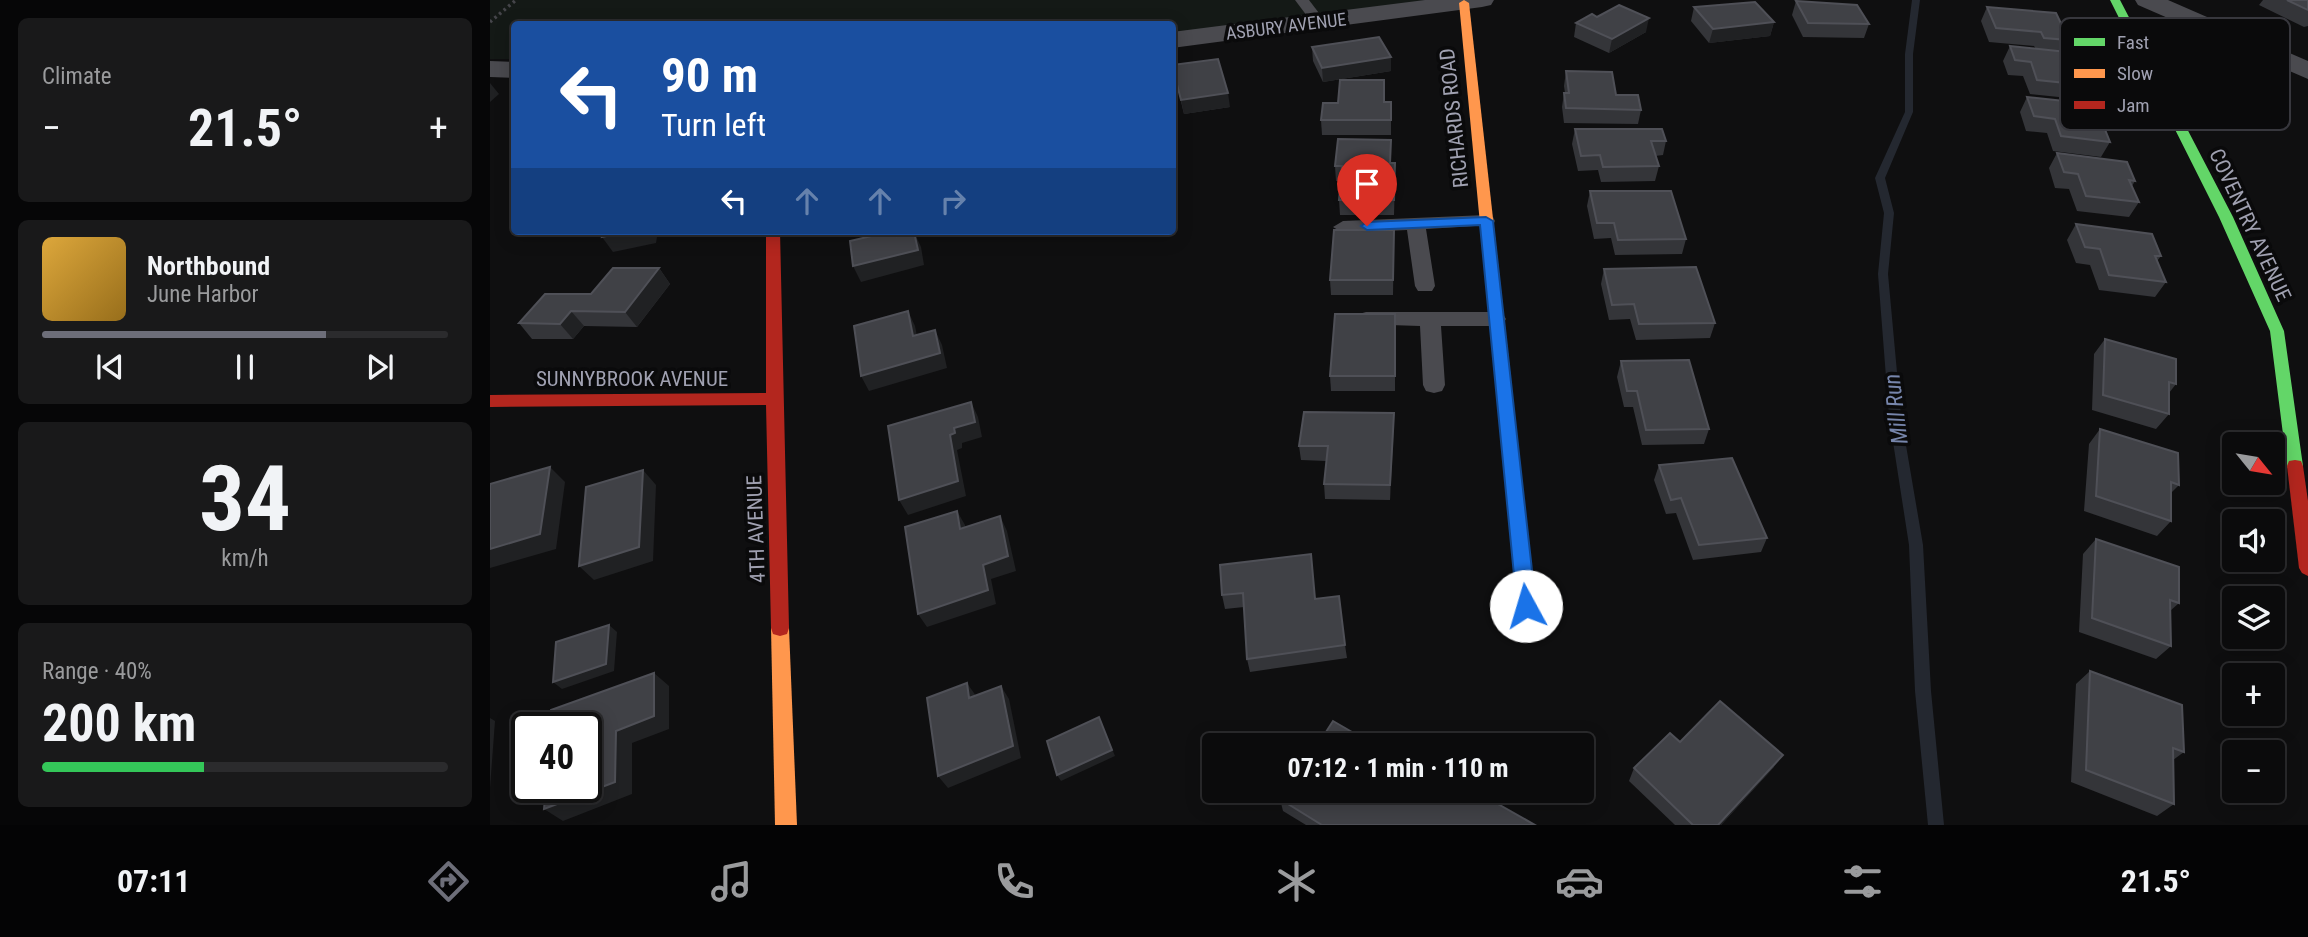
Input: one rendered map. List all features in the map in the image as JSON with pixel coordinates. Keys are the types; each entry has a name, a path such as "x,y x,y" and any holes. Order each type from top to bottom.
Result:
{"street":[{"name":"COVENTRY AVENUE","path":"2115,0 2124,18"},
{"path":"2147,0 2188,18"},
{"name":"ASBURY AVENUE","path":"1176,39 1473,1"},
{"name":"RICHARDS ROAD","path":"1473,1 1486,221 1526,606"},
{"path":"2290,63 2308,71"},
{"path":"490,69 511,69"},
{"name":"COVENTRY AVENUE","path":"2181,130 2226,217 2277,331 2308,568"},
{"name":"4TH AVENUE","path":"773,235 774,399 786,825"},
{"name":"SUNNYBROOK AVENUE","path":"490,401 774,399"}],"lane":[{"path":"1302,0 1318,21"},
{"path":"1343,227 1486,221"},
{"path":"1416,224 1425,286"},
{"path":"1349,319 1496,319"},
{"path":"1430,319 1434,385"}],"path":[{"path":"490,22 516,0"}],"shaded area":[{"path":"490,0 1435,0 1176,34 1176,21 511,21 511,59 490,59"}],"building":[{"path":"2287,0 2308,0 2308,10"},
{"path":"1796,1 1857,5 1869,24 1808,23"},
{"path":"1755,2 1774,22 1713,29 1694,7"},
{"path":"1619,5 1649,18 1612,39 1576,23 1592,14 1597,17"},
{"path":"1987,7 2056,13 2060,21 2060,39 2044,38 2041,32 1996,28"},
{"path":"1379,37 1391,57 1322,68 1312,47"},
{"path":"2010,46 2060,51 2060,82 2037,80 2031,62 2015,60"},
{"path":"1218,59 1228,93 1181,100 1176,81 1176,64"},
{"path":"1566,71 1612,72 1616,95 1638,95 1641,110 1566,108 1564,93 1569,93"},
{"path":"1340,80 1384,80 1384,102 1391,102 1391,120 1321,120 1323,103 1338,103"},
{"path":"2027,97 2060,101 2060,130 2105,130 2110,142 2061,136 2055,119 2034,116"},
{"path":"1575,129 1662,129 1666,141 1651,141 1659,166 1603,167 1600,155 1581,156"},
{"path":"1338,139 1391,140 1390,163 1395,163 1394,200 1339,200 1342,166 1335,166"},
{"path":"2057,153 2127,162 2135,181 2129,180 2139,202 2086,196 2078,174 2064,172"},
{"path":"1590,191 1671,191 1686,239 1618,240 1614,223 1597,223"},
{"path":"2076,224 2152,234 2161,256 2155,256 2166,282 2109,275 2100,249 2085,247"},
{"path":"1334,230 1394,230 1393,280 1330,280"},
{"path":"876,235 915,235 918,250 853,266 850,241"},
{"path":"1696,267 1715,323 1639,324 1634,304 1612,305 1604,269"},
{"path":"613,268 659,268 625,312 571,311 560,324 519,323 545,294 591,294"},
{"path":"908,311 913,336 935,330 940,353 861,376 854,326"},
{"path":"1335,314 1395,314 1395,376 1330,376"},
{"path":"2105,339 2176,359 2176,384 2169,382 2169,414 2103,395"},
{"path":"1689,360 1709,429 1646,430 1637,391 1627,391 1621,361"},
{"path":"971,402 975,422 954,428 955,433 950,435 958,481 899,500 888,426"},
{"path":"1304,412 1394,413 1390,485 1324,484 1328,446 1299,446"},
{"path":"2100,429 2178,453 2179,485 2171,482 2171,521 2096,496"},
{"path":"1732,458 1767,538 1699,545 1681,498 1671,500 1659,465"},
{"path":"550,467 540,534 490,549 490,484"},
{"path":"643,470 639,547 579,566 586,487"},
{"path":"957,511 960,529 1000,516 1008,556 983,565 988,590 918,614 905,527"},
{"path":"2096,539 2179,567 2179,603 2170,600 2171,646 2092,618"},
{"path":"1311,554 1315,599 1339,596 1345,645 1247,659 1243,593 1222,595 1220,565"},
{"path":"609,625 606,664 553,682 556,642"},
{"path":"2090,671 2182,705 2184,752 2173,748 2174,804 2086,770"},
{"path":"654,673 654,716 616,731 615,782 602,787 602,712 551,710"},
{"path":"967,683 969,698 1001,686 1013,746 938,776 927,698"},
{"path":"1720,701 1783,755 1718,825 1693,825 1634,768 1670,733 1680,742"},
{"path":"1099,717 1112,750 1057,775 1047,741"},
{"path":"1333,721 1354,733 1325,733"},
{"path":"545,803 560,803 544,809"},
{"path":"1286,803 1496,803 1535,825 1322,825"}],"waterway":[{"name":"Mill Run","path":"1916,0 1909,54 1909,112 1880,178 1889,213 1883,274 1895,416 1916,545 1923,691 1936,825"}],"traffic: fast":[{"path":"2115,0 2124,18"},
{"path":"2181,130 2226,217 2277,331 2295,466"},
{"path":"1502,371 1526,605"}],"traffic: slow":[{"path":"1464,3 1502,371"},
{"path":"780,628 786,825"}],"traffic: jam":[{"path":"773,235 780,628"},
{"path":"490,401 774,399"},
{"path":"2295,466 2308,568"}],"route":[{"path":"1367,226 1486,221 1526,606"}]}
